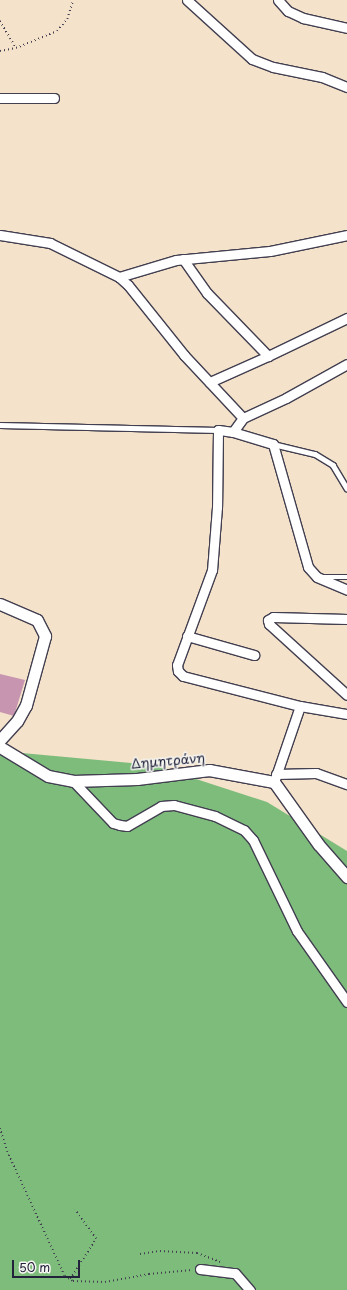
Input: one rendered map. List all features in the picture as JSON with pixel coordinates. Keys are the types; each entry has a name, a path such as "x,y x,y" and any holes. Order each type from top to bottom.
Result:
{"street":[{"path":"187,0 252,59 273,67 322,77 347,87"},
{"path":"278,0 288,11 303,18 347,28"},
{"path":"0,98 54,98"},
{"path":"0,235 50,243 119,277 137,295 184,355 243,418"},
{"path":"119,277 183,259 270,251 347,235"},
{"path":"183,259 207,293 268,356"},
{"path":"210,382 347,318"},
{"path":"233,432 243,418 286,398 346,363"},
{"path":"347,590 317,577 308,566 272,444 233,432 218,430 217,507 212,570 177,665 178,672 183,676 300,706 347,714"},
{"path":"0,604 37,620 45,636 26,705 17,721 0,740"},
{"path":"347,619 273,617 268,620 269,624 347,695"},
{"path":"187,636 254,655"},
{"path":"275,778 300,706"},
{"name":"Δημητράνη","path":"0,747 48,776 73,781 137,779 209,770 275,778"},
{"path":"275,778 316,773 347,784"},
{"path":"275,778 319,845 347,877"},
{"path":"73,781 113,823 127,826 161,806 174,806 214,816 244,830 253,840 296,931 347,1002"},
{"path":"200,1269 234,1273 250,1290"}],"lane":[{"path":"0,425 218,430"},
{"path":"272,444 316,454 333,465 347,488"},
{"path":"317,577 347,577"}],"path":[{"path":"0,52 16,48 57,31 67,19 73,0"},
{"path":"0,21 16,48"},
{"path":"0,1128 9,1155 45,1236 65,1276 70,1279 105,1282 149,1274 200,1269"},
{"path":"70,1279 96,1239 75,1210"},
{"path":"140,1254 160,1251 197,1253 212,1257 234,1273"}],"green space":[{"path":"0,751 153,765 267,802 347,851 347,1290 0,1290"}],"building":[{"path":"0,674 25,680 14,716 0,712"}]}
